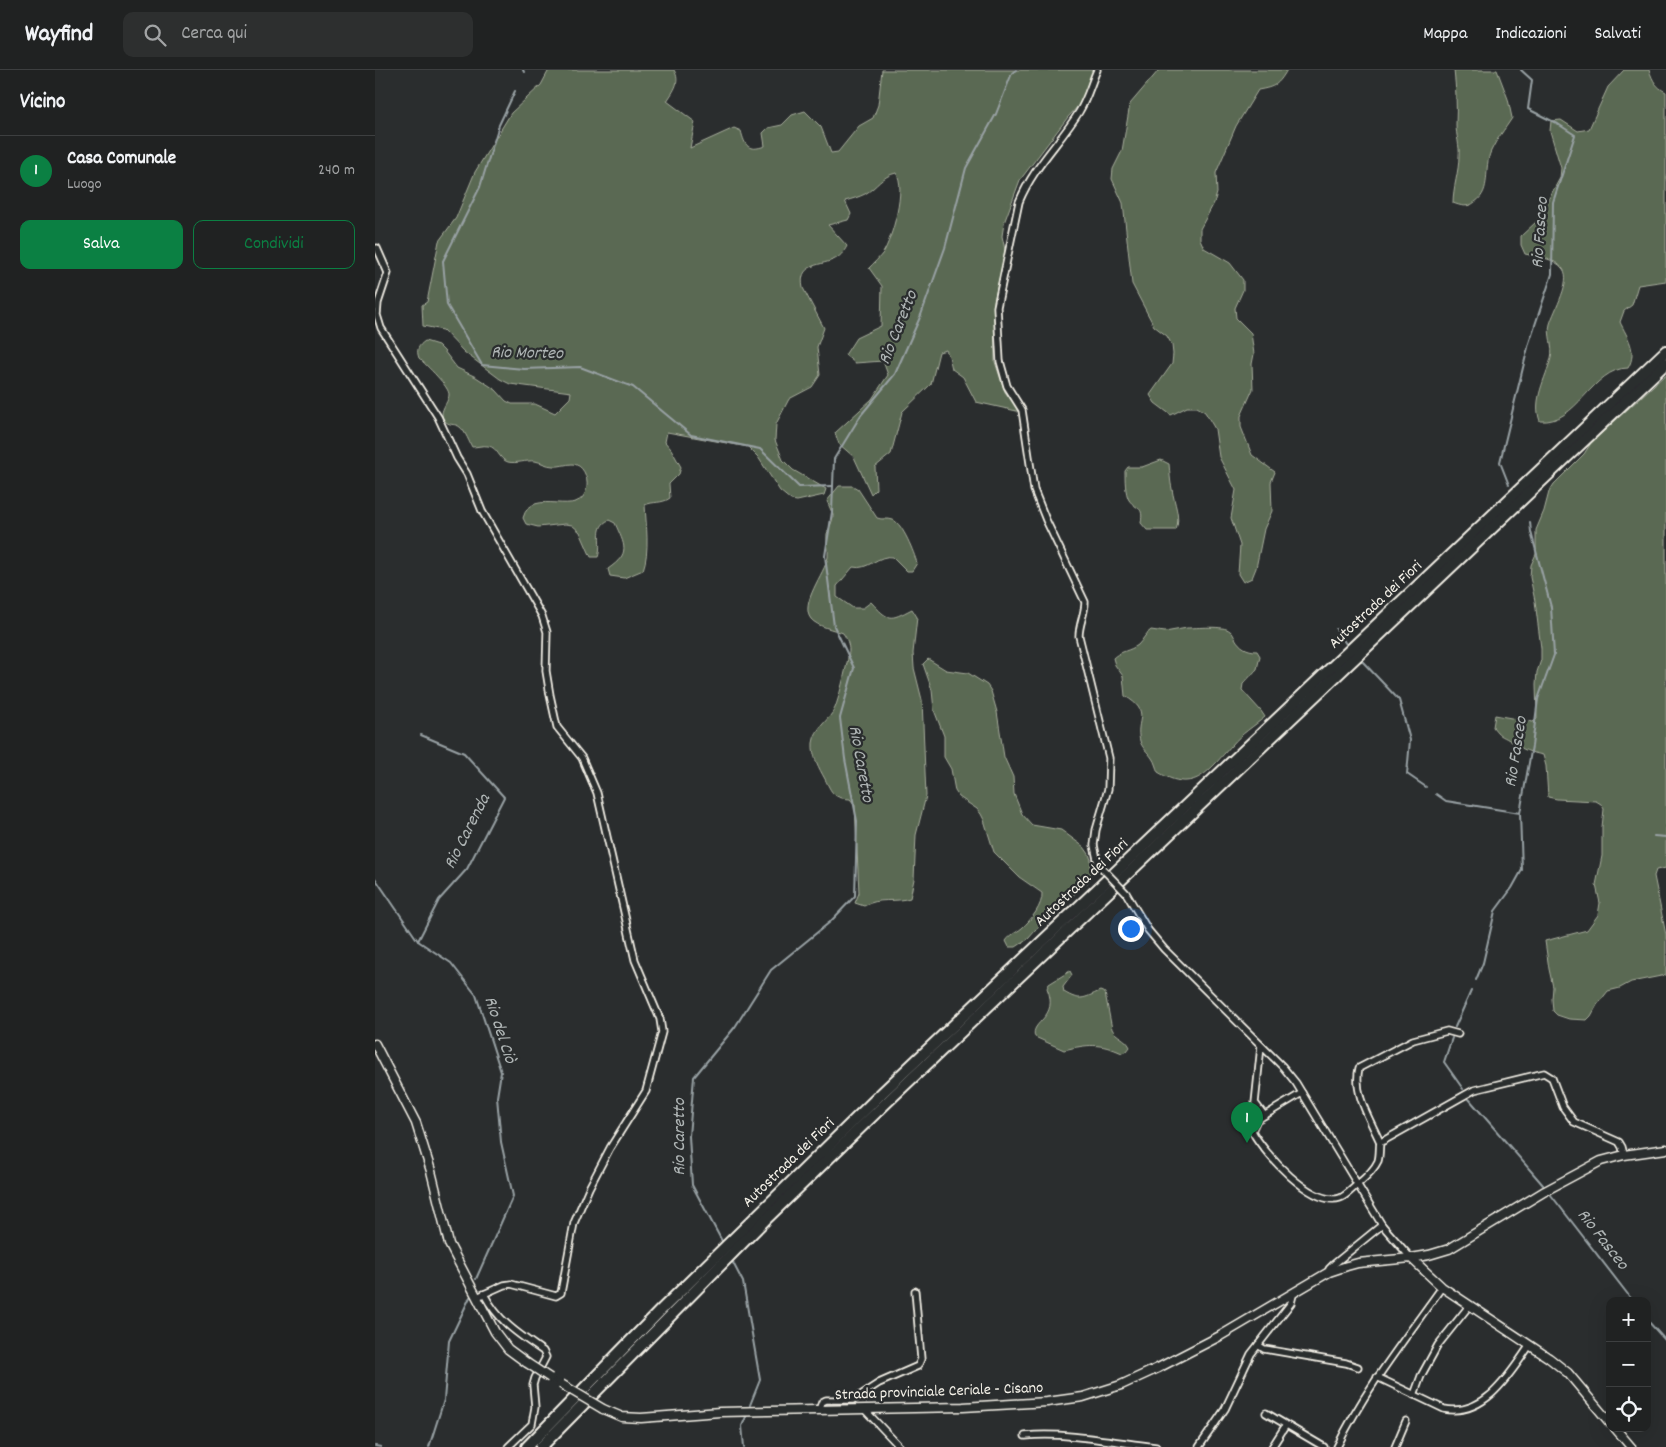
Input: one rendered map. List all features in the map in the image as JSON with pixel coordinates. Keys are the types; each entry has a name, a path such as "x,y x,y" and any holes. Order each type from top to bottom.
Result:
{"highway":[{"name":"Autostrada dei Fiori","path":"527,1447 661,1310 857,1118 1666,351"},
{"name":"Autostrada dei Fiori","path":"541,1447 765,1220 887,1101 1666,363"}],"main road":[{"name":"Strada provinciale Ceriale - Cisano","path":"375,1044 416,1123 431,1171 449,1244 480,1296 502,1342 527,1363 550,1378 603,1409 622,1417 631,1418 720,1412 1005,1405 1047,1402 1091,1394 1121,1385 1158,1368 1220,1336 1293,1295 1329,1272 1358,1263 1429,1256 1449,1249 1579,1172 1601,1161 1624,1155 1666,1149"},
{"path":"1411,1258 1441,1287 1530,1345 1568,1373 1606,1417"},
{"path":"1618,1432 1631,1447"}],"street":[{"path":"1097,70 1091,91 1079,112 1034,171 1024,190 1019,202 997,307 1000,361 1007,386 1023,410 1034,490 1046,520 1085,602 1085,609 1079,627 1079,636 1109,758 1108,789 1096,830 1094,845 1098,864 1126,893 1148,930 1164,949 1289,1074 1382,1225 1411,1258"},
{"path":"377,248 388,273 378,303 377,315 381,328 439,417 457,458 467,474 482,511 542,616 547,632 546,671 557,727 581,758 597,793 635,960 660,1019 662,1032 646,1091 610,1148 589,1188 574,1223 561,1293 556,1296 511,1284 504,1285 480,1296 509,1327 543,1351 546,1357 533,1385 535,1407 533,1424 508,1447"},
{"path":"1302,1093 1257,1120 1252,1131 1259,1144 1285,1172 1309,1192 1327,1198 1339,1198 1367,1175 1378,1161 1380,1142 1362,1105 1357,1076 1359,1068 1413,1040 1447,1031 1458,1034"},
{"path":"1261,1046 1255,1103 1264,1115"},
{"path":"1380,1142 1474,1090 1544,1073 1552,1078 1563,1107 1574,1122 1619,1142 1624,1155"},
{"path":"1329,1272 1329,1269 1334,1264 1382,1225"},
{"path":"1337,1447 1354,1413 1377,1377 1441,1287"},
{"path":"819,1410 822,1402 826,1400 853,1400 879,1383 918,1366 921,1359 915,1291"},
{"path":"1199,1447 1225,1409 1251,1354 1291,1302 1293,1295"},
{"path":"1414,1395 1421,1376 1438,1345 1469,1306"},
{"path":"1258,1345 1264,1348 1346,1363 1358,1367"},
{"path":"1377,1377 1433,1405 1451,1411 1462,1409 1477,1404 1491,1395 1530,1345"},
{"path":"864,1409 900,1447"},
{"path":"1266,1413 1324,1447"},
{"path":"1395,1447 1406,1420"},
{"path":"1272,1447 1286,1425"},
{"path":"1025,1436 1064,1437 1156,1447"}],"green space":[{"path":"549,70 674,70 677,82 667,101 695,122 690,148 734,128 741,131 744,141 748,146 759,148 765,146 763,133 768,128 782,125 792,115 805,111 821,127 831,153 838,152 859,126 873,118 878,105 882,70 1094,70 1081,103 1020,180 1004,223 1002,236 1005,250 994,300 995,362 1005,392 1021,412 976,402 963,377 952,369 946,350 939,352 931,384 902,412 891,454 875,467 876,489 871,494 854,457 839,444 835,433 872,399 888,375 883,361 855,363 845,355 856,338 881,326 882,286 869,268 887,246 897,213 900,189 899,180 896,173 891,174 865,194 845,201 851,214 848,220 828,225 847,246 846,248 835,259 811,267 803,274 803,288 824,328 817,347 820,375 812,387 789,399 776,424 775,440 783,460 793,470 826,489 824,495 797,501 791,500 780,491 758,457 748,447 667,432 665,442 681,467 679,474 669,484 670,498 645,505 647,546 643,570 624,578 610,576 608,569 620,558 624,549 615,523 609,520 601,527 598,557 591,557 580,532 572,525 538,527 526,524 523,518 528,508 536,504 576,502 583,497 587,487 587,479 584,472 579,466 572,464 555,466 535,461 508,462 491,447 472,447 459,426 448,423 443,418 442,411 449,395 448,391 437,376 419,358 418,350 419,346 425,341 438,345 457,368 496,390 506,401 512,404 535,404 555,413 570,398 571,392 510,384 500,379 464,352 443,330 423,326 422,305 427,302 439,241 456,218 475,172 511,113 541,85"},
{"path":"1159,70 1287,70 1275,84 1258,90 1236,126 1216,173 1217,193 1214,203 1200,229 1200,239 1204,248 1230,263 1243,280 1243,290 1235,308 1236,318 1251,333 1254,354 1252,364 1253,389 1241,416 1241,427 1252,455 1275,472 1271,482 1272,511 1264,529 1256,568 1252,578 1243,582 1238,574 1240,545 1231,518 1236,490 1219,457 1215,429 1205,412 1197,407 1187,407 1171,415 1155,403 1150,395 1172,364 1172,345 1167,336 1154,326 1132,284 1123,203 1112,179 1113,169 1122,151 1130,104"},
{"path":"1454,70 1497,70 1508,99 1512,118 1491,151 1484,192 1475,202 1467,206 1453,203 1459,152 1456,129"},
{"path":"1624,70 1649,70 1655,83 1666,92 1666,281 1638,285 1632,305 1624,311 1620,322 1632,350 1631,362 1628,368 1615,370 1604,377 1575,406 1564,414 1553,420 1540,421 1538,413 1539,397 1552,354 1549,328 1564,288 1565,274 1556,262 1525,254 1521,245 1521,236 1536,222 1560,178 1561,168 1550,131 1551,121 1561,120 1578,131 1589,129 1608,87"},
{"path":"1666,374 1666,868 1656,870 1654,876 1666,935 1666,975 1631,982 1620,988 1608,991 1587,1020 1569,1019 1557,1015 1553,1011 1553,987 1545,941 1587,930 1598,915 1600,903 1596,885 1602,856 1604,809 1596,801 1548,797 1546,766 1543,755 1520,747 1501,735 1493,727 1495,715 1533,722 1537,719 1536,684 1541,660 1541,648 1530,577 1531,565 1536,554 1536,530 1549,492 1554,484 1584,454 1591,443"},
{"path":"1161,460 1169,464 1177,515 1176,530 1147,530 1141,523 1141,511 1129,500 1125,486 1125,471 1128,467 1142,467"},
{"path":"839,486 853,486 858,489 877,518 891,519 897,523 908,539 917,563 912,571 907,571 893,557 883,558 863,567 853,567 837,586 837,597 853,608 863,608 871,602 886,616 898,616 912,609 917,617 913,653 914,668 922,700 926,796 916,835 914,879 910,898 875,902 864,906 855,903 859,893 855,805 850,799 834,794 820,771 813,748 814,737 835,708 849,651 848,642 843,633 818,624 811,619 808,613 810,597 828,557 827,534 833,515 827,501"},
{"path":"1216,627 1227,629 1242,646 1257,651 1260,656 1257,669 1243,684 1242,690 1265,717 1239,737 1208,771 1192,780 1182,781 1158,772 1153,760 1142,746 1139,733 1140,712 1138,707 1125,696 1123,676 1115,665 1113,658 1138,645 1151,630 1165,632 1187,628"},
{"path":"928,659 946,670 968,673 987,685 991,691 997,712 1004,757 1013,777 1014,794 1022,814 1032,825 1061,830 1084,847 1091,860 1091,875 1088,882 1043,922 1028,939 1016,947 1009,947 1006,941 1033,917 1041,902 1042,893 1019,877 994,852 981,814 977,809 959,797 955,791 951,769 944,757 944,736 934,710 932,690 923,664"},
{"path":"1070,971 1072,975 1063,987 1064,992 1078,998 1100,991 1105,993 1112,1029 1128,1044 1130,1047 1127,1051 1122,1053 1100,1046 1064,1050 1035,1037 1036,1027 1050,1006 1047,988 1049,984"}],"waterway":[{"name":"Rio Caretto","path":"723,1243 692,1185 689,1136 694,1077 735,1027 771,970 830,922 855,896 857,821 845,759 840,718 854,668 834,626 825,556 832,512 834,459 861,415 895,374 921,315 945,248 966,168 996,114 1012,73 1016,70"},
{"name":"Rio Fasceo","path":"1509,485 1500,462 1529,343 1552,274 1553,202 1575,135 1528,109 1532,80 1521,70"},
{"name":"Rio Morteo","path":"515,91 499,125 480,187 443,261 447,305 482,365 524,369 580,367 633,387 691,435 760,449 799,487 833,486"},
{"name":"Rio Fasceo","path":"1476,980 1483,963 1495,911 1512,888 1522,870 1520,813 1538,699 1554,655 1551,607 1530,522"},
{"name":"Rio Carenda","path":"1336,629 1346,644"},
{"path":"1362,661 1399,700 1410,740 1407,774 1426,787"},
{"name":"Rio Carenda","path":"418,941 439,900 467,869 504,797 464,753 421,735"},
{"path":"1436,794 1446,801 1520,813"},
{"path":"1654,836 1666,837"},
{"name":"Rio del Ciò","path":"375,878 418,941 451,963 476,995 501,1072 497,1097 501,1142 513,1196 476,1279"},
{"name":"Rio Fasceo","path":"1455,1027 1471,991"},
{"name":"Rio Fasceo","path":"1452,1038 1444,1062 1463,1089"},
{"name":"Rio Fasceo","path":"1469,1099 1543,1185"},
{"name":"Rio Fasceo","path":"1551,1195 1630,1297"},
{"name":"Rio Caretto","path":"731,1259 743,1282 760,1380 750,1405"},
{"name":"Rio del Ciò","path":"429,1447 444,1400 449,1341 470,1297"},
{"name":"Rio Fasceo","path":"1651,1324 1666,1341"},
{"name":"Rio Caretto","path":"744,1447 742,1426 746,1417"},
{"path":"375,1446 381,1447"}],"place":[{"name":"Casa Comunale","path":"1247,1143"}]}
